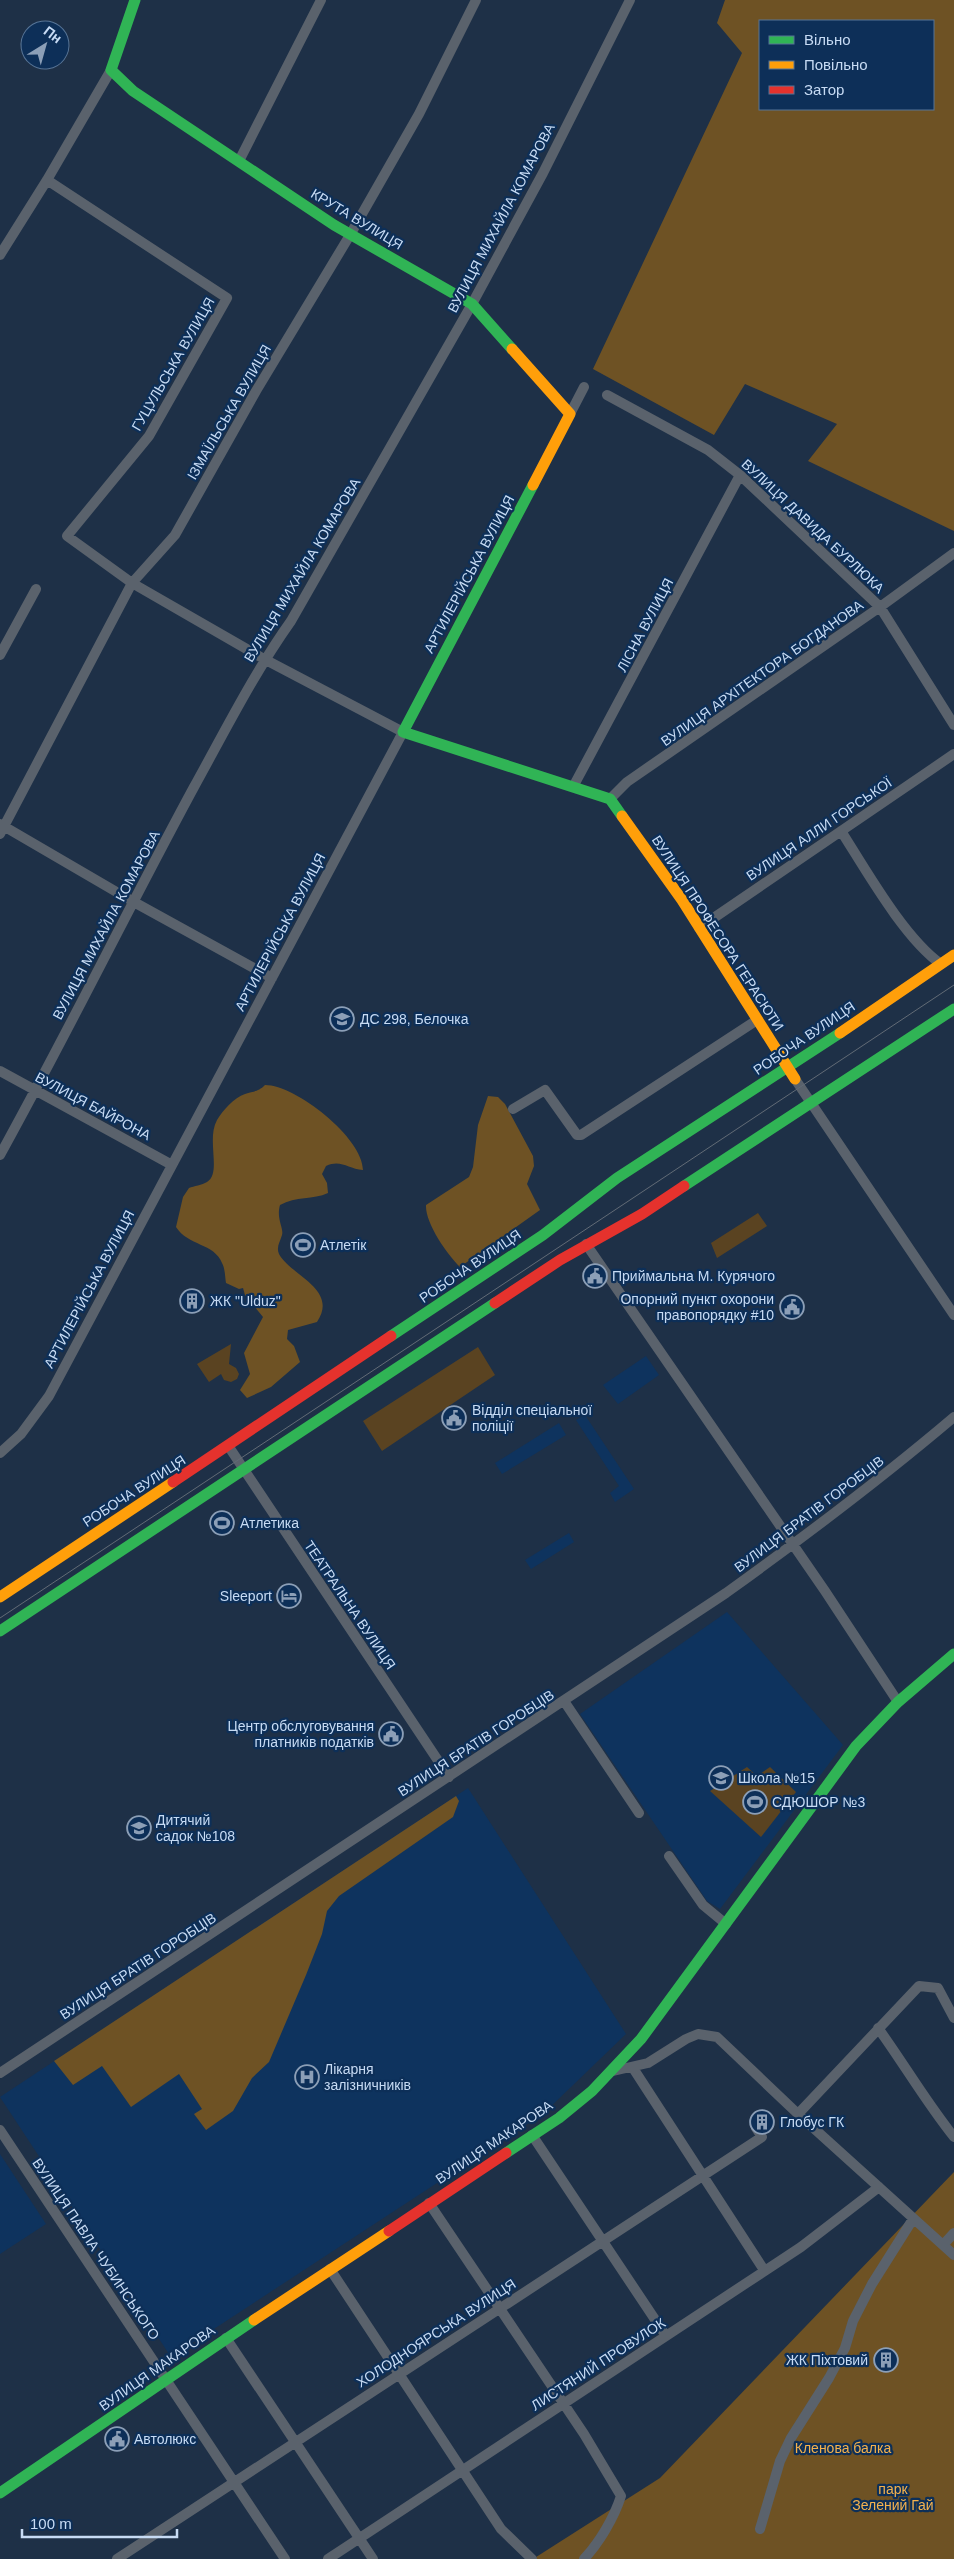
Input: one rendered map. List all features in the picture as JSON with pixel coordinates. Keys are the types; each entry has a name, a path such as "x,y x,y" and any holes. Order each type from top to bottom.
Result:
{"street":[{"path":"0,254 47,180 111,70 135,0"},
{"path":"239,161 321,0"},
{"name":"ІЗМАЇЛЬСЬКА ВУЛИЦЯ","path":"1,828 132,583 175,535 256,391 350,235 419,114 476,0"},
{"name":"ВУЛИЦЯ МИХАЙЛА КОМАРОВА","path":"0,1155 36,1091 132,901 264,659 291,621 472,304 544,173 630,0"},
{"name":"КРУТА ВУЛИЦЯ","path":"111,70 133,91 350,235 472,304 570,414"},
{"name":"ГУЦУЛЬСЬКА ВУЛИЦЯ","path":"47,180 227,298 149,436 67,536 132,583 264,659 403,732"},
{"path":"570,414 584,387"},
{"name":"ВУЛИЦЯ ДАВИДА БУРЛЮКА","path":"607,395 708,450 740,475 880,608 954,725"},
{"name":"АРТИЛЕРІЙСЬКА ВУЛИЦЯ","path":"0,1454 21,1434 49,1396 403,732 570,414"},
{"name":"ЛІСНА ВУЛИЦЯ","path":"574,787 740,475"},
{"name":"ВУЛИЦЯ АРХІТЕКТОРА БОГДАНОВА","path":"610,799 627,782 880,608 954,553"},
{"path":"0,654 36,589"},
{"path":"403,732 610,799"},
{"name":"ВУЛИЦЯ АЛЛИ ГОРСЬКОЇ","path":"699,928 954,754"},
{"name":"ВУЛИЦЯ ПРОФЕСОРА ГЕРАСЮТИ","path":"610,799 699,928 795,1079 867,1183 954,1315"},
{"path":"1,828 272,978"},
{"path":"841,831 908,931 930,956 941,964"},
{"name":"РОБОЧА ВУЛИЦЯ","path":"0,1597 229,1447 557,1226 617,1178 788,1068 954,956"},
{"path":"0,1631 586,1244 642,1214 954,1010"},
{"path":"513,1109 545,1090 577,1135 581,1135 757,1020"},
{"name":"ВУЛИЦЯ БАЙРОНА","path":"0,1072 172,1165"},
{"path":"586,1244 700,1408 792,1546 825,1591 898,1702"},
{"name":"ВУЛИЦЯ БРАТІВ ГОРОБЦІВ","path":"0,2073 657,1641 792,1546 895,1466 954,1417"},
{"name":"ТЕАТРАЛЬНА ВУЛИЦЯ","path":"229,1447 449,1777"},
{"name":"ВУЛИЦЯ МАКАРОВА","path":"0,2493 165,2379 572,2108 613,2070 641,2040 856,1746 898,1702 954,1654"},
{"path":"564,1701 639,1813"},
{"path":"669,1856 703,1905 726,1924"},
{"path":"798,2114 919,1986 938,1988 954,2018"},
{"path":"878,2028 916,2082 928,2104 954,2136"},
{"path":"613,2070 633,2068 648,2063 691,2036 698,2034 717,2037 798,2114 954,2255"},
{"path":"633,2068 764,2270"},
{"name":"ХОЛОДНОЯРСЬКА ВУЛИЦЯ","path":"117,2559 762,2137 756,2128"},
{"name":"ВУЛИЦЯ ПАВЛА ЧУБИНСЬКОГО","path":"0,2130 285,2559"},
{"path":"532,2135 666,2336"},
{"name":"ЛИСТЯНИЙ ПРОВУЛОК","path":"328,2559 801,2247 879,2187"},
{"path":"429,2203 564,2403 621,2496 617,2508 584,2559"},
{"path":"760,2529 780,2460 791,2438 829,2378 845,2348 853,2321 872,2284 913,2219"},
{"path":"943,2245 954,2233"},
{"path":"330,2269 461,2471 501,2529 532,2559"},
{"path":"226,2338 373,2559"}],"shaded area":[{"path":"758,1213 767,1226 717,1258 711,1243"},
{"path":"231,1344 229,1364 236,1368 239,1374 237,1379 231,1382 224,1380 221,1374 209,1382 197,1364"},
{"path":"478,1347 495,1375 382,1451 363,1421"},
{"path":"646,1356 659,1375 618,1404 603,1385"},
{"path":"585,1415 634,1489 615,1502 610,1493 619,1486 576,1420"},
{"path":"559,1423 566,1435 502,1474 495,1463"},
{"path":"569,1533 574,1542 531,1569 525,1560"},
{"name":"Школа №15","path":"727,1612 843,1745 720,1909 707,1901 580,1714"},
{"name":"СДЮШОР №3","path":"747,1767 757,1776 770,1767 796,1792 761,1837 710,1791"},
{"name":"Лікарня залізничників","path":"468,1788 626,2034 544,2113 171,2357 0,2097"},
{"path":"0,2154 46,2224 0,2254"}],"green space":[{"path":"725,0 954,0 954,531 808,461 837,424 745,384 714,435 593,369 742,53 717,23"},
{"path":"265,1085 278,1087 293,1094 310,1103 326,1116 352,1143 360,1157 363,1170 340,1164 326,1166 322,1174 327,1183 328,1193 316,1197 292,1200 280,1205 279,1215 282,1235 278,1247 279,1254 285,1262 318,1292 322,1301 322,1311 317,1322 288,1330 287,1339 294,1346 300,1362 271,1387 247,1398 240,1390 250,1374 244,1353 263,1317 245,1295 243,1288 239,1289 226,1283 224,1267 218,1256 187,1238 176,1227 183,1197 189,1188 205,1183 211,1178 214,1164 213,1137 217,1120 237,1098 258,1090"},
{"path":"488,1096 498,1097 505,1104 533,1156 534,1166 527,1184 540,1210 460,1267 443,1246 433,1229 426,1205 469,1177 473,1167 478,1125"},
{"path":"456,1796 459,1801 453,1817 339,1896 327,1911 322,1934 269,2062 252,2078 233,2111 206,2130 194,2114 202,2109 179,2074 131,2107 102,2066 73,2085 54,2061"},
{"name":"Кленова балка","path":"954,2172 954,2559 533,2559 660,2478"}],"tram line":[{"path":"0,1618 954,985"}],"traffic: fast":[{"path":"135,0 111,70 133,91 334,225 472,304 512,349"},
{"path":"533,485 403,732 610,799 622,816"},
{"path":"684,1186 954,1009"},
{"path":"391,1336 543,1235 617,1178 840,1033"},
{"path":"0,1631 495,1303"},
{"path":"506,2153 559,2118 592,2091 641,2039 856,1746 898,1702 954,1654"},
{"path":"0,2493 254,2320"}],"traffic: slow":[{"path":"512,349 570,414 533,485"},
{"path":"622,816 682,900 795,1079"},
{"path":"840,1033 954,955"},
{"path":"0,1597 173,1482"},
{"path":"254,2320 389,2231"}],"traffic: jam":[{"path":"495,1303 560,1260 642,1214 684,1186"},
{"path":"173,1482 391,1336"},
{"path":"389,2231 506,2153"}],"place":[{"name":"ДС 298, Белочка","path":"342,1019"},
{"name":"Атлетік","path":"303,1245"},
{"name":"Приймальна М. Курячого","path":"595,1276"},
{"name":"ЖК \"Ulduz\"","path":"192,1301"},
{"name":"Опорний пункт охорони правопорядку #10","path":"792,1307"},
{"name":"Відділ спеціальної поліції","path":"454,1418"},
{"name":"Атлетика","path":"222,1523"},
{"name":"Sleeport","path":"289,1596"},
{"name":"Центр обслуговування платників податків","path":"391,1734"},
{"name":"Школа №15","path":"721,1778"},
{"name":"СДЮШОР №3","path":"755,1802"},
{"name":"Дитячий садок №108","path":"139,1828"},
{"name":"Лікарня залізничників","path":"307,2077"},
{"name":"Глобус ГК","path":"762,2122"},
{"name":"ЖК Піхтовий","path":"886,2360"},
{"name":"Автолюкс","path":"117,2439"}],"park label":[{"name":"парк Зелений Гай","path":"893,2498"}]}
